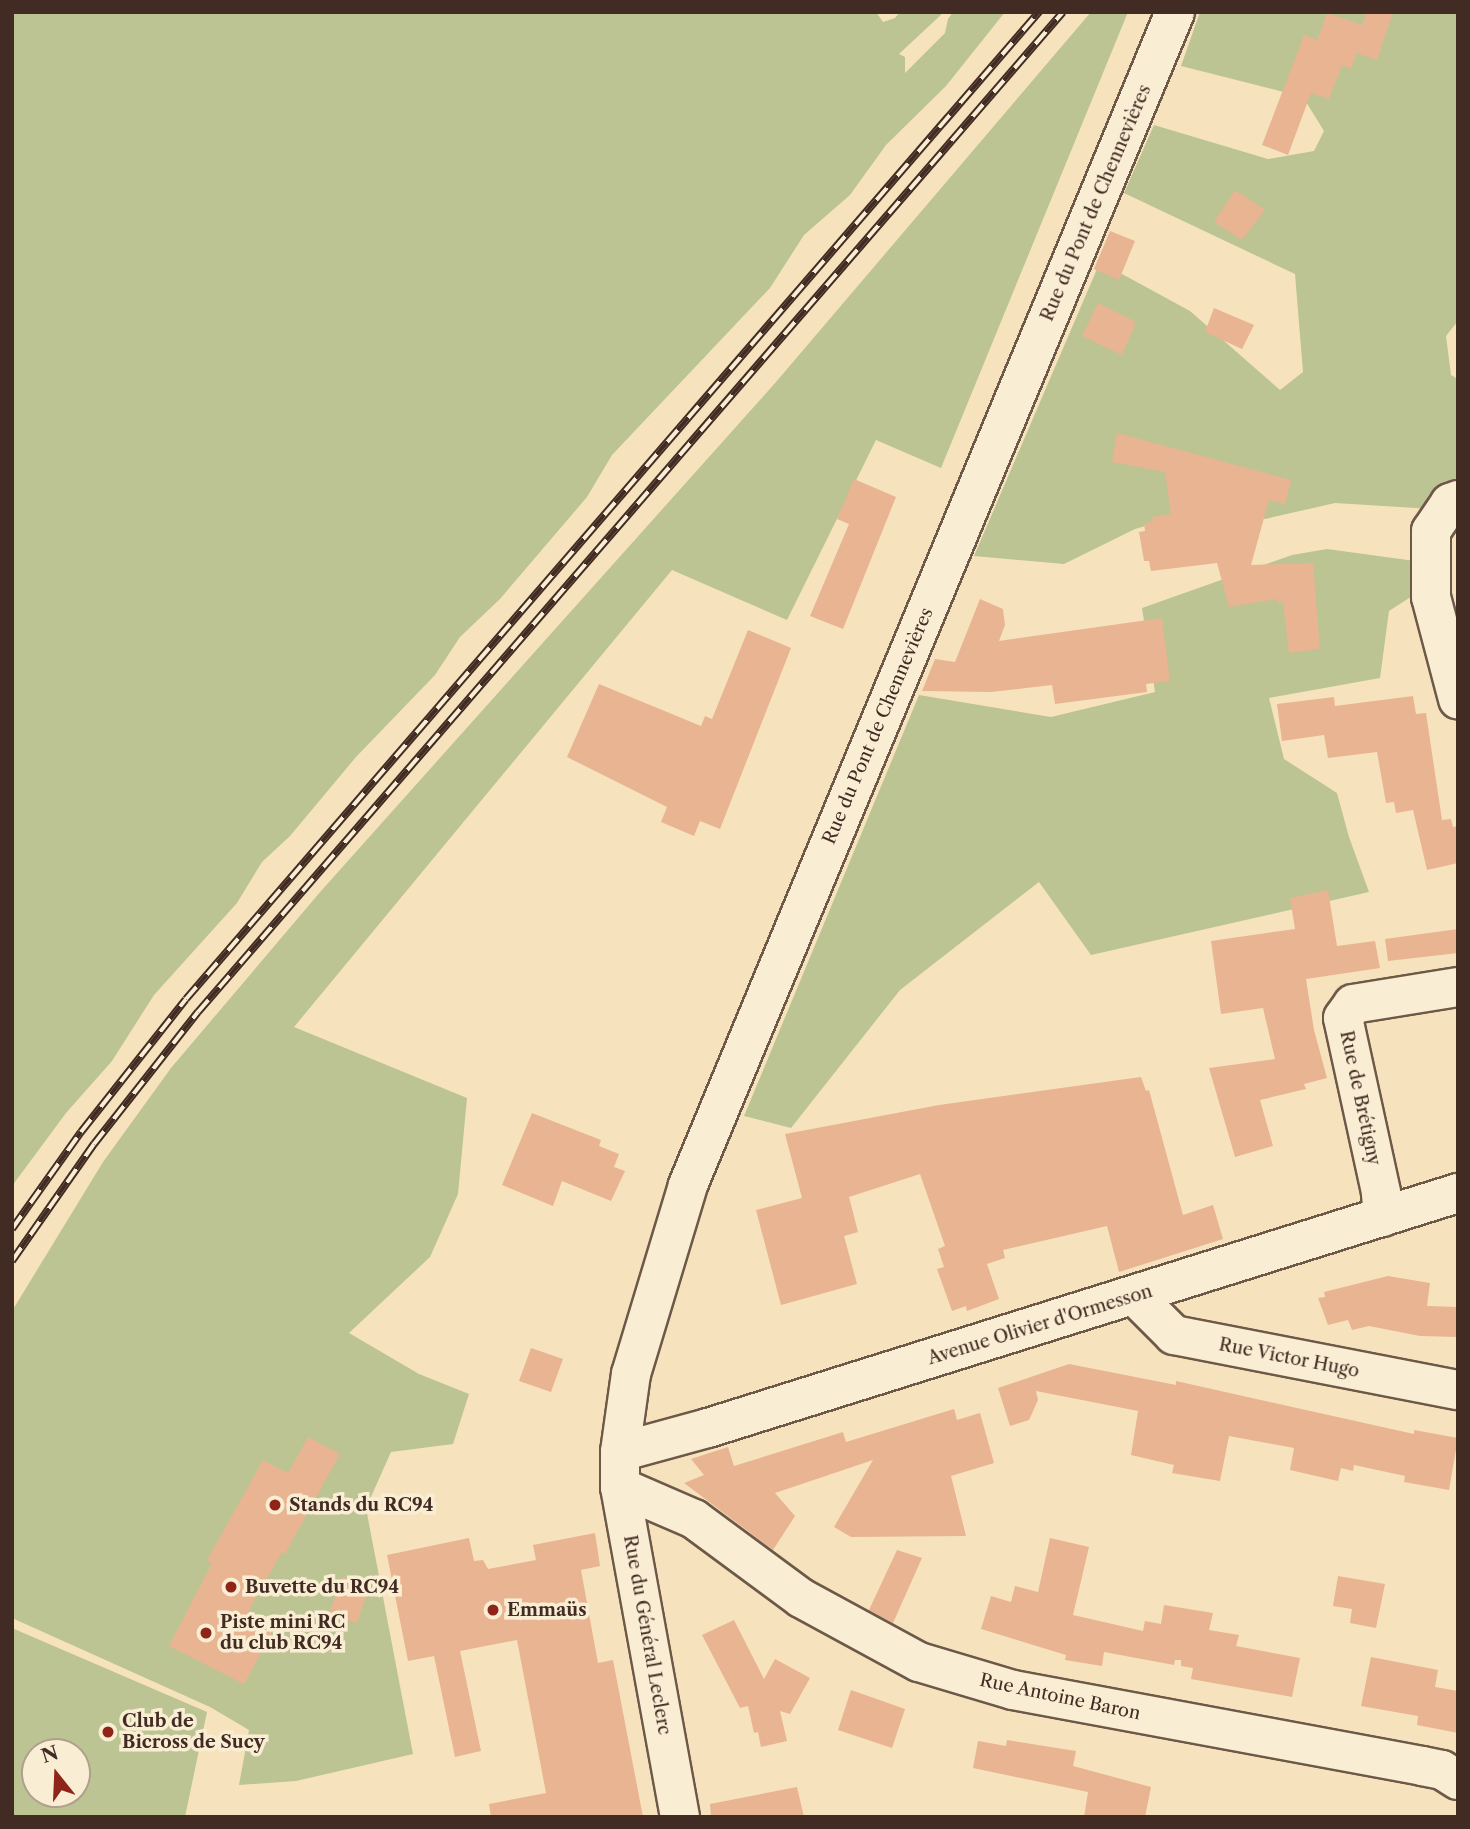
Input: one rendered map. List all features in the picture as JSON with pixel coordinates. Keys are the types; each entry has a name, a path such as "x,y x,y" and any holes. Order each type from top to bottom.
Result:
{"main road":[{"name":"Rue du Pont de Chennevières","path":"620,1470 631,1374 688,1185 1175,12"},
{"path":"1458,500 1450,503 1432,531 1431,558 1431,597 1458,699"},
{"name":"Rue de Brétigny","path":"1383,1217 1381,1192 1343,1018 1353,1004 1458,987"},
{"name":"Avenue Olivier d'Ormesson","path":"620,1470 708,1428 1458,1193"},
{"name":"Rue Victor Hugo","path":"1135,1296 1174,1335 1458,1390"},
{"name":"Rue Antoine Baron","path":"620,1470 694,1519 801,1598 919,1661 1013,1690 1442,1770 1458,1780"},
{"name":"Rue du Général Leclerc","path":"620,1470 680,1817"}],"green space":[{"path":"12,12 876,12 883,22 895,18 900,12 944,12 899,54 905,57 905,73 945,33 948,19 953,12 1005,12 946,86 886,145 850,195 804,235 770,288 612,455 587,497 500,599 460,637 435,675 356,757 290,836 262,862 237,903 154,995 112,1061 66,1113 12,1186"},
{"path":"1091,12 1128,12 941,468 876,440 787,620 672,570 294,1027 467,1098 458,1194 430,1257 349,1333 419,1374 469,1394 453,1444 391,1452 366,1508 413,1754 296,1781 239,1785 249,1730 210,1707 12,1618 12,1311 103,1162 171,1068 321,891 776,382"},
{"path":"1200,12 1458,12 1458,321 1446,336 1451,375 1458,379 1458,485 1432,509 1335,503 1265,519 1184,515 1135,529 1064,564 974,556 1100,262 1190,311 1280,390 1303,372 1295,274 1124,193 1154,125 1268,159 1314,151 1324,131 1303,97 1181,66"},
{"path":"1327,549 1415,561 1420,591 1389,611 1380,678 1269,698 1284,759 1337,793 1349,837 1369,892 1091,955 1039,882 900,990 791,1128 744,1116 919,695 1051,717 1155,692 1142,608 1292,555"},
{"name":"Club de Bicross de Sucy","path":"12,1628 207,1712 185,1817 12,1817"}],"building":[{"path":"1367,12 1393,12 1377,60 1356,53 1351,69 1342,65 1329,99 1311,93 1288,155 1262,145 1304,35 1317,40 1327,13 1362,25"},
{"path":"1235,190 1265,210 1242,240 1214,222"},
{"path":"1110,231 1135,241 1119,280 1094,269"},
{"path":"1098,303 1136,322 1122,355 1082,336"},
{"path":"1214,308 1254,325 1242,349 1205,332"},
{"path":"1117,433 1291,480 1285,504 1269,500 1251,565 1313,563 1320,649 1289,653 1283,602 1278,603 1278,599 1229,607 1217,563 1151,571 1149,561 1144,561 1139,532 1145,531 1144,523 1153,522 1152,517 1171,514 1165,472 1112,462"},
{"path":"854,479 896,497 843,629 810,616 849,524 837,519"},
{"path":"980,599 1003,609 1005,625 999,641 1162,618 1170,681 1146,684 1147,692 1055,704 1052,685 991,692 922,691 935,659 955,662"},
{"path":"748,630 791,648 720,829 700,821 694,836 661,822 667,807 567,757 599,684 701,726 705,716 712,719"},
{"path":"1413,696 1416,714 1426,713 1442,820 1451,819 1453,827 1458,826 1458,863 1427,870 1413,810 1396,813 1394,802 1386,803 1377,752 1328,758 1324,735 1282,741 1277,704 1334,697 1335,706"},
{"path":"1328,890 1337,946 1375,941 1380,968 1306,979 1314,1030 1327,1078 1304,1084 1306,1089 1260,1100 1273,1146 1235,1157 1209,1068 1275,1059 1263,1008 1221,1014 1211,941 1295,929 1290,898"},
{"path":"1458,929 1458,953 1388,961 1385,939"},
{"path":"1141,1077 1146,1091 1149,1090 1183,1215 1213,1205 1223,1239 1119,1272 1107,1226 1003,1250 1005,1258 987,1264 999,1299 967,1311 966,1306 952,1311 937,1269 944,1267 938,1249 945,1246 920,1174 849,1197 858,1232 844,1236 857,1284 781,1305 756,1210 802,1198 785,1134 939,1105"},
{"path":"532,1113 601,1140 599,1146 619,1154 614,1167 625,1171 611,1201 562,1181 553,1206 502,1185"},
{"path":"1388,1276 1430,1283 1427,1306 1458,1307 1458,1337 1420,1336 1369,1326 1352,1330 1348,1320 1328,1325 1318,1298 1325,1297 1324,1292"},
{"path":"531,1348 563,1359 551,1392 519,1381"},
{"path":"1069,1364 1176,1385 1176,1381 1414,1434 1414,1430 1458,1438 1449,1490 1404,1482 1405,1476 1354,1465 1353,1471 1341,1468 1338,1481 1290,1470 1294,1448 1229,1436 1220,1481 1172,1473 1174,1465 1131,1455 1138,1411 1036,1391 1038,1400 1029,1420 1010,1426 998,1388"},
{"path":"954,1409 957,1420 980,1413 994,1463 951,1476 966,1536 851,1537 834,1527 873,1460 775,1493 795,1516 773,1550 684,1483 704,1475 691,1459 728,1447 734,1466 843,1432 846,1442"},
{"path":"308,1437 340,1454 285,1554 282,1552 244,1619 272,1633 244,1684 169,1646 212,1563 207,1560 263,1460 288,1473"},
{"path":"595,1533 600,1566 581,1570 598,1663 613,1660 643,1817 491,1817 489,1804 546,1793 517,1640 460,1651 481,1751 455,1757 434,1656 408,1661 387,1555 469,1538 474,1561 483,1560 488,1569 536,1560 533,1545"},
{"path":"1050,1538 1089,1547 1073,1615 1143,1631 1145,1621 1161,1624 1164,1605 1213,1613 1209,1630 1239,1635 1236,1646 1300,1658 1292,1697 1191,1679 1193,1668 1181,1666 1181,1660 1175,1660 1174,1665 1104,1652 1102,1666 1065,1660 1066,1655 981,1629 991,1596 1011,1602 1015,1586 1038,1592"},
{"path":"897,1550 922,1558 893,1623 869,1610"},
{"path":"1338,1576 1385,1584 1376,1628 1350,1623 1352,1609 1333,1606"},
{"path":"342,1577 370,1584 357,1623 329,1614"},
{"path":"734,1620 764,1679 775,1659 810,1678 790,1714 780,1711 787,1741 761,1747 758,1732 754,1733 748,1706 740,1708 702,1635"},
{"path":"1371,1657 1438,1670 1435,1687 1458,1691 1458,1733 1417,1725 1418,1716 1361,1706"},
{"path":"851,1690 905,1709 892,1748 838,1730"},
{"path":"1007,1740 1076,1751 1073,1766 1151,1787 1145,1817 1084,1817 1088,1792 973,1768 978,1741 1006,1746"},
{"path":"797,1787 804,1817 711,1817 710,1804"}],"railway":[{"path":"12,1229 81,1132 186,999 1039,12"},
{"path":"12,1261 94,1144 198,1012 1063,12"}],"place":[{"name":"Stands du RC94","path":"275,1505"},
{"name":"Buvette du RC94","path":"231,1587"},
{"name":"Emmaüs","path":"493,1610"},
{"name":"Piste mini RC du club RC94","path":"206,1633"},
{"name":"Club de Bicross de Sucy","path":"108,1732"}]}
